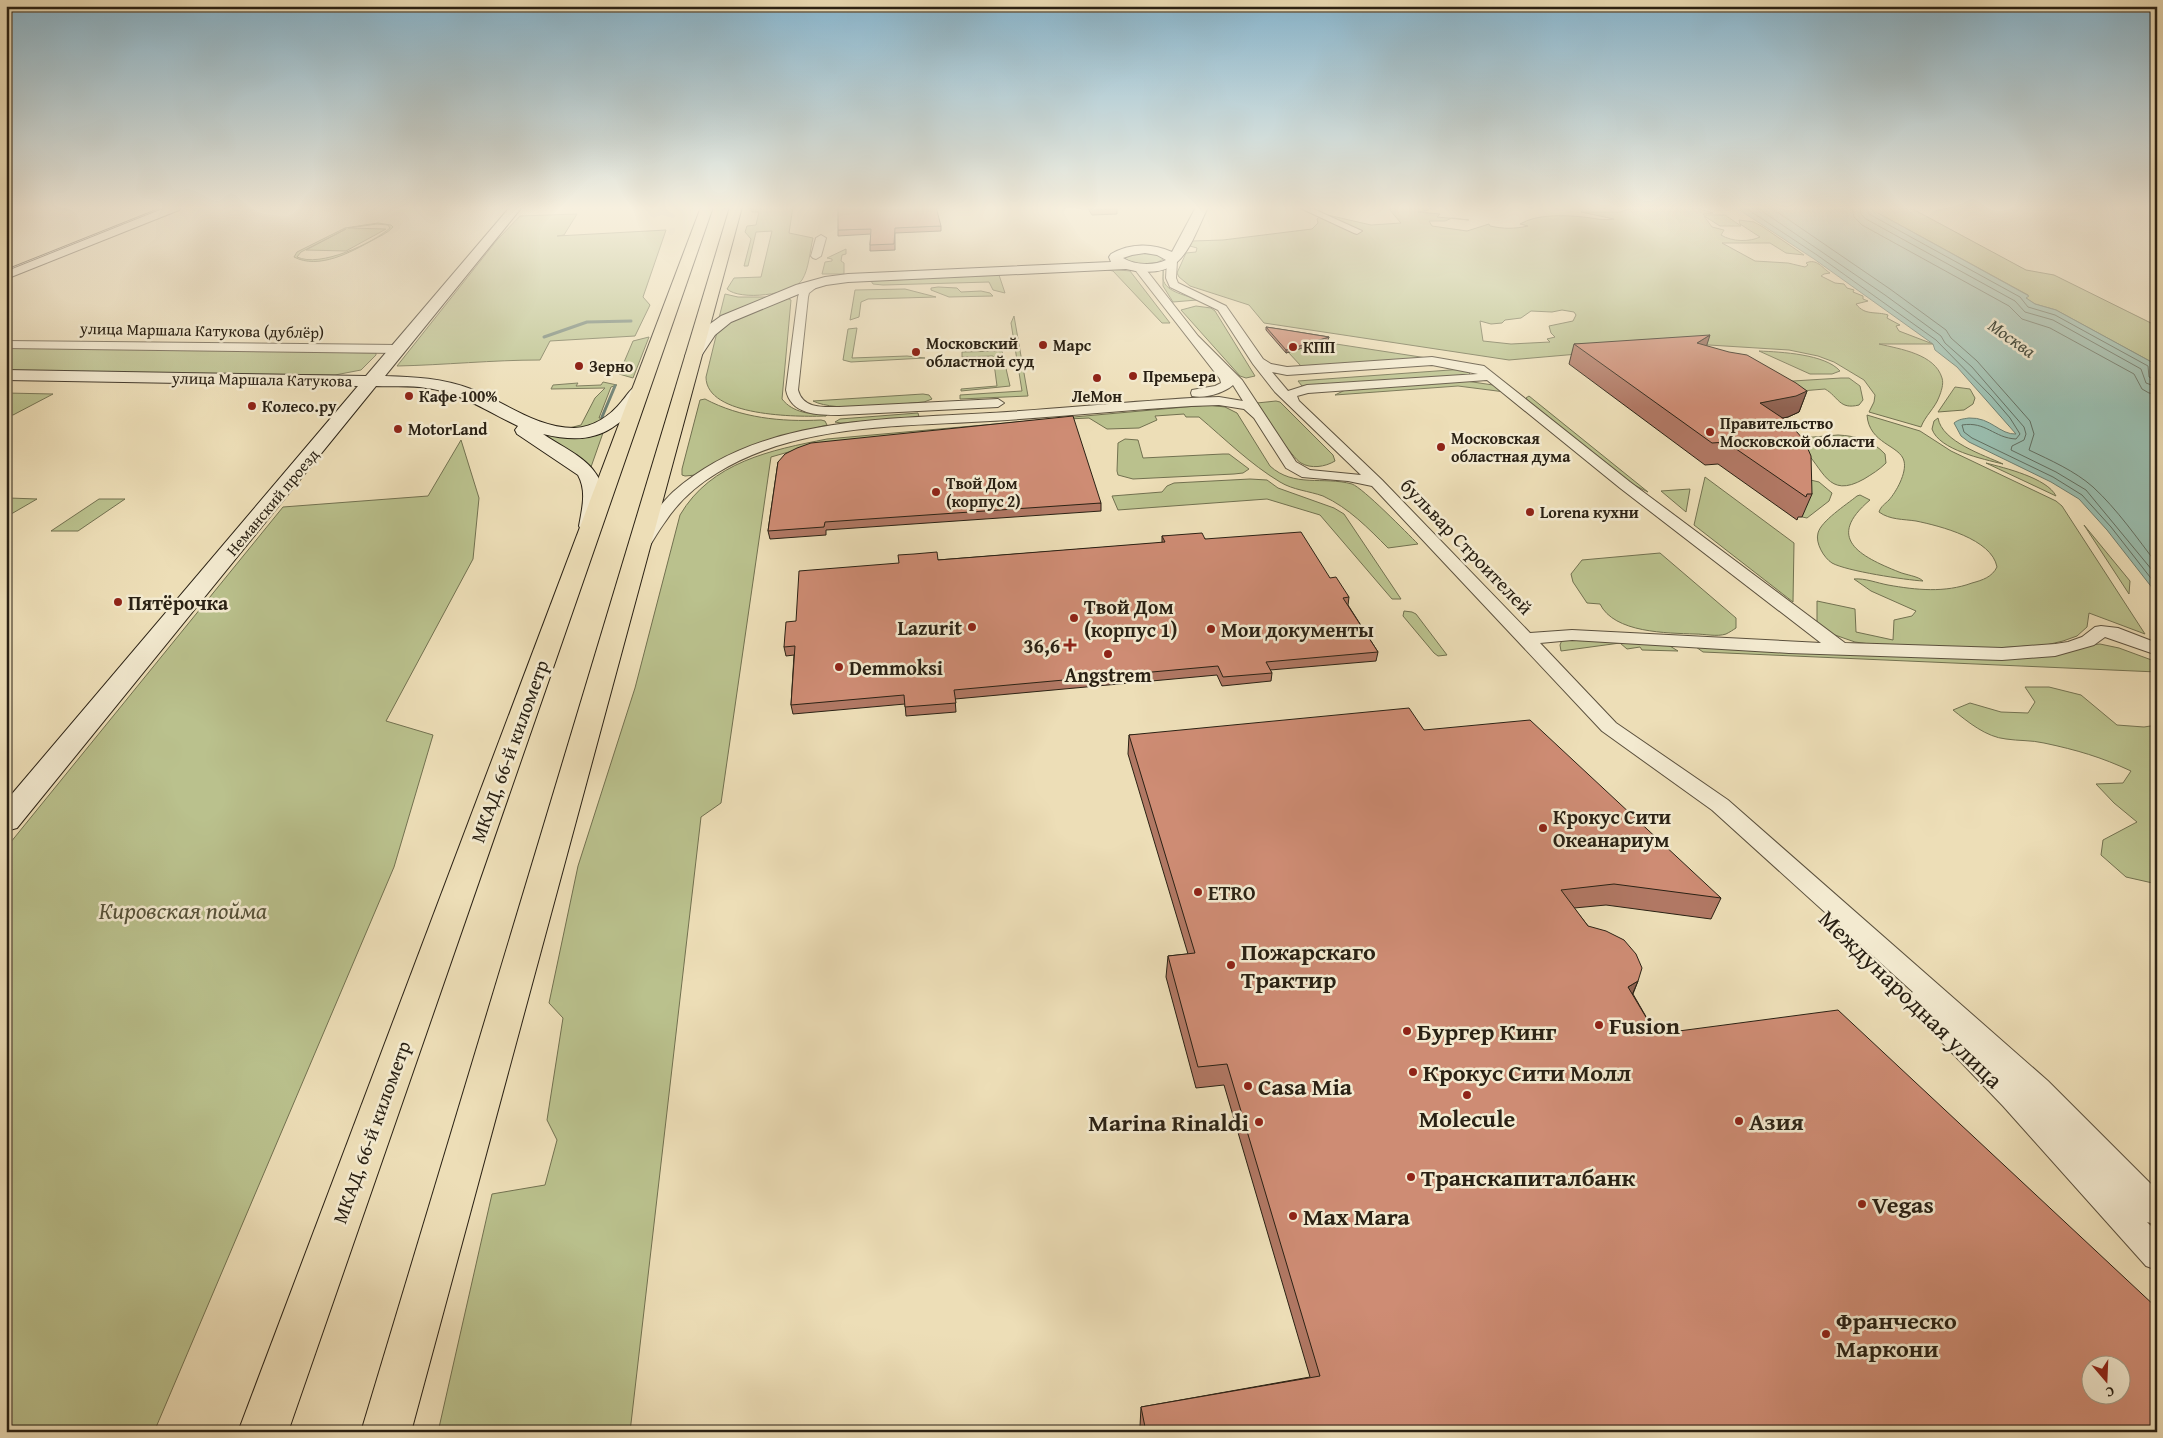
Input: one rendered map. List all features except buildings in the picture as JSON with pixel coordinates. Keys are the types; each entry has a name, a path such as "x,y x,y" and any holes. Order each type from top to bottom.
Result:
{"highway":[{"name":"МКАД, 66-й километр","path":"263,1432 683,274"},
{"path":"386,1432 717,274"}],"street":[{"name":"Неманский проезд","path":"6,821 460,274"},
{"path":"693,356 709,332 726,318 817,283 848,278 939,274"},
{"name":"бульвар Строителей","path":"1144,274 1170,306 1183,309 1199,343 1227,370 1262,418 1287,460 1298,471 1307,474 1348,477 1377,483"},
{"name":"бульвар Строителей","path":"1171,274 1174,285 1185,292 1217,304 1279,389 1377,483 1526,639"},
{"path":"817,283 804,292 803,296 792,390 793,398 804,407 825,411 919,416 1219,401 1248,406 1262,418"},
{"path":"1183,309 1211,306 1226,314"},
{"path":"919,416 951,405 1190,393 1211,391 1224,387 1228,384 1226,379 1199,343"},
{"name":"улица Маршала Катукова (дублёр)","path":"6,344 398,349"},
{"path":"1257,360 1267,368 1288,371 1432,361 1480,369 1492,376 1626,484 1838,647"},
{"name":"улица Маршала Катукова","path":"6,375 424,382 442,385 478,398 510,417 550,431 578,432 608,424 623,413 640,391"},
{"path":"1293,402 1290,394 1307,389 1492,376"},
{"path":"636,554 655,524 678,496 701,477 730,461 768,445 811,433 919,416 949,414 951,405"},
{"name":"улица Маршала Катукова","path":"510,417 528,435 586,471 592,480 595,491 588,532"},
{"path":"1287,460 1312,470 1333,470 1345,465 1342,450"},
{"path":"1526,639 1572,635 1789,647 1838,647 2002,654 2072,646 2088,641 2101,631 2112,632 2157,650"},
{"name":"Международная улица","path":"1526,639 1609,727 1690,782 1720,805 2024,1077 2068,1119 2157,1211"},
{"name":"Международная улица","path":"1651,757 1937,1018 2039,1125 2157,1255"}],"green space":[{"path":"470,274 651,274 643,297 650,305 635,336 550,341 540,360 397,366"},
{"path":"762,274 804,274 802,280 796,285 777,293 743,295 727,289 734,278 761,277"},
{"path":"1116,274 1132,274 1170,323 1162,323"},
{"path":"1178,274 1824,274 1821,276 1835,283 1844,284 1847,288 1854,290 1853,292 1863,296 1863,299 1868,301 1856,304 1859,308 1867,312 1888,315 1887,318 1900,325 1896,326 1899,331 1933,344 1879,344 1925,358 1938,370 1943,380 1941,393 1921,427 1869,412 1875,395 1864,380 1834,362 1818,356 1789,350 1693,344 1509,360 1264,323 1249,305 1190,286","holes":["1562,310 1574,312 1576,315 1573,321 1549,326 1551,333 1555,337 1547,339 1550,342 1511,344 1483,341 1480,321 1491,324 1502,323 1505,320 1521,318 1531,311 1552,312"]},
{"path":"1990,274 2054,275 2157,326 2157,365 2056,310 2035,304 2026,298 2028,295"},
{"path":"999,275 1005,293 993,290 989,282 883,285 873,284 871,281"},
{"path":"1163,279 1168,287 1197,300 1173,302 1163,286"},
{"path":"931,288 957,288 961,292 981,291 990,293 993,296 949,297 931,290"},
{"path":"905,289 936,297 868,299 861,302 859,317 850,320 855,290"},
{"path":"725,294 738,297 768,297 719,318"},
{"path":"787,298 791,300 782,399 786,404 797,410 826,416 776,415 756,412 721,400 710,390 706,377 718,328 722,323"},
{"path":"1196,306 1211,308 1215,311 1255,376 1246,378 1240,376 1181,310"},
{"path":"1014,316 1028,396 960,399 960,395 1022,391 1011,323"},
{"path":"857,328 852,358 907,356 925,358 851,362 843,360 848,329"},
{"path":"649,337 633,378 619,374 633,341"},
{"path":"1323,342 1427,358 1301,366 1288,352"},
{"path":"6,347 376,353 376,355 361,370 335,375 6,371"},
{"path":"1002,351 1010,386 961,391 961,389 997,386 993,356 962,357 962,352"},
{"path":"1759,351 1814,357 1833,365 1840,371 1832,374 1810,374"},
{"path":"1464,369 1470,373 1468,375 1302,386 1298,381"},
{"path":"1849,378 1860,386 1863,400 1859,405 1847,406 1825,389 1777,393 1761,383"},
{"path":"1466,381 1493,385 1505,392 1458,386 1335,395 1347,389"},
{"path":"603,382 617,385 611,387 599,418 602,418 600,422 584,429 569,428 581,425 595,398 605,388 551,389 553,385 578,383 576,386 601,385"},
{"path":"1955,387 1970,389 1975,398 1973,404 1964,410 1938,412"},
{"path":"6,393 53,394 13,415 6,415"},
{"path":"929,395 932,399 924,402 851,407 824,405 813,401"},
{"path":"1529,396 1648,492 1630,483 1528,401 1526,398"},
{"path":"705,399 747,415 776,419 821,420 825,421 827,425 792,434 718,462 696,475 685,476 682,475 682,469 700,400"},
{"path":"1280,402 1333,455 1335,461 1327,465 1314,467 1301,463 1291,453 1257,403"},
{"path":"1208,405 1225,407 1237,413 1270,466 1279,473 1299,479 1341,482 1358,487 1418,544 1388,548 1358,519 1341,506 1323,496 1285,485 1248,459 1199,417 1186,417 1184,414 1155,416 1157,420 1139,428 1107,429 1089,418 1068,419 792,451 771,457 721,803 701,817 630,1432 438,1432 492,1194 545,1185 557,1140 547,1120 563,1018 549,1003 578,866 635,688 680,515 693,497 708,482 744,461 785,448 827,439"},
{"path":"918,413 919,417 835,422 840,419"},
{"path":"1867,415 1920,431 1951,451 2056,501 2062,506 2145,634 2089,613 2087,627 2077,636 2046,645 1995,648 1877,645 1855,642 1832,634 1817,623 1817,601 1855,609 1856,632 1893,640 1894,620 1912,616 1916,611 1871,591 1854,579 1930,590 1962,586 1983,579 1990,576 1997,567 1993,557 1986,549 1964,535 1926,523 1892,518 1879,512 1898,487 1905,466 1897,451 1873,432"},
{"path":"1938,418 1941,426 1955,441 2003,464 1963,452 1943,443 1932,429 1934,421"},
{"path":"604,430 591,467 536,434 570,437"},
{"path":"1838,435 1851,436 1875,445 1885,454 1886,463 1864,479 1852,485 1842,486 1834,484 1827,479 1802,448 1789,439"},
{"path":"1125,439 1138,440 1143,458 1229,454 1249,469 1243,473 1234,474 1133,479 1118,475 1117,471 1118,443"},
{"name":"Кировская пойма","path":"461,440 479,498 473,559 386,721 433,735 394,867 154,1432 6,1432 6,848 283,507 428,496"},
{"path":"1986,463 2035,479 2044,484 2056,496"},
{"path":"1705,477 1794,543 1793,602 1694,525"},
{"path":"1802,478 1819,482 1832,493 1829,501 1807,518 1802,517"},
{"path":"1250,479 1267,480 1278,488 1334,508 1344,514 1401,599 1392,599 1320,515 1267,499 1118,510 1112,496 1162,492 1167,486 1174,483"},
{"path":"1690,489 1686,512 1661,491"},
{"path":"1860,495 1870,500 1857,513 1850,525 1849,535 1853,544 1860,552 1884,566 1923,581 1850,569 1832,563 1823,554 1817,537 1820,528 1834,513"},
{"path":"6,499 37,499 6,517"},
{"path":"99,499 125,499 78,531 51,531"},
{"path":"2084,525 2130,581 2129,594"},
{"path":"1660,553 1736,618 1736,628 1726,634 1715,635 1656,632 1629,626 1607,614 1600,604 1587,603 1573,582 1571,574 1582,560"},
{"path":"1404,611 1416,614 1447,655 1438,656 1434,653 1403,616"},
{"path":"1570,638 1665,643 1678,651 1642,650 1640,647 1627,649 1620,643 1561,651 1560,645 1562,640"},
{"path":"2100,644 2119,648 2157,662 2157,672 1703,652 1696,647 1965,657"},
{"path":"2025,687 2049,687 2081,695 2117,725 2144,727 2157,725 2157,884 2126,877 2101,855 2103,840 2137,822 2114,803 2096,784 2123,783 2131,771 2067,748 2039,742 1999,738 1978,728 1953,710 1970,703 2001,712 2028,713 2035,702"}],"water":[{"name":"Москва","path":"1835,274 1989,274 2029,296 2026,298 2035,304 2056,310 2157,365 2153,374 2157,378 2157,594 2107,530 2079,499 2051,482 1969,442 1961,436 1954,423 1969,418 1983,420 2005,432 2016,434 1957,367 1935,350 1933,344"}],"waterway":[{"path":"544,337 587,322 631,321"},
{"path":"602,417 615,386"}],"place":[{"name":"Марс","path":"1043,345"},
{"name":"КПП","path":"1293,347"},
{"name":"Московский областной суд","path":"916,352"},
{"name":"Зерно","path":"579,366"},
{"name":"Премьера","path":"1133,376"},
{"name":"ЛеМон","path":"1097,378"},
{"name":"Кафе 100%","path":"409,396"},
{"name":"Колесо.ру","path":"252,406"},
{"name":"MotorLand","path":"398,429"},
{"name":"Правительство Московской области","path":"1710,432"},
{"name":"Московская областная дума","path":"1441,447"},
{"name":"Твой Дом (корпус 2)","path":"936,492"},
{"name":"Lorena кухни","path":"1530,512"},
{"name":"Пятёрочка","path":"118,602"},
{"name":"Твой Дом (корпус 1)","path":"1074,618"},
{"name":"Lazurit","path":"972,627"},
{"name":"Мои документы","path":"1211,629"},
{"name":"36,6","path":"1070,645"},
{"name":"Angstrem","path":"1108,654"},
{"name":"Demmoksi","path":"839,667"},
{"name":"Крокус Сити Океанариум","path":"1543,828"},
{"name":"ETRO","path":"1198,892"},
{"name":"Пожарскаго Трактир","path":"1231,965"},
{"name":"Fusion","path":"1599,1025"},
{"name":"Бургер Кинг","path":"1407,1031"},
{"name":"Крокус Сити Молл","path":"1413,1072"},
{"name":"Casa Mia","path":"1248,1086"},
{"name":"Molecule","path":"1467,1095"},
{"name":"Азия","path":"1739,1121"},
{"name":"Marina Rinaldi","path":"1259,1122"},
{"name":"Транскапиталбанк","path":"1411,1177"},
{"name":"Vegas","path":"1862,1204"},
{"name":"Max Mara","path":"1293,1216"},
{"name":"Франческо Маркони","path":"1826,1334"}]}
